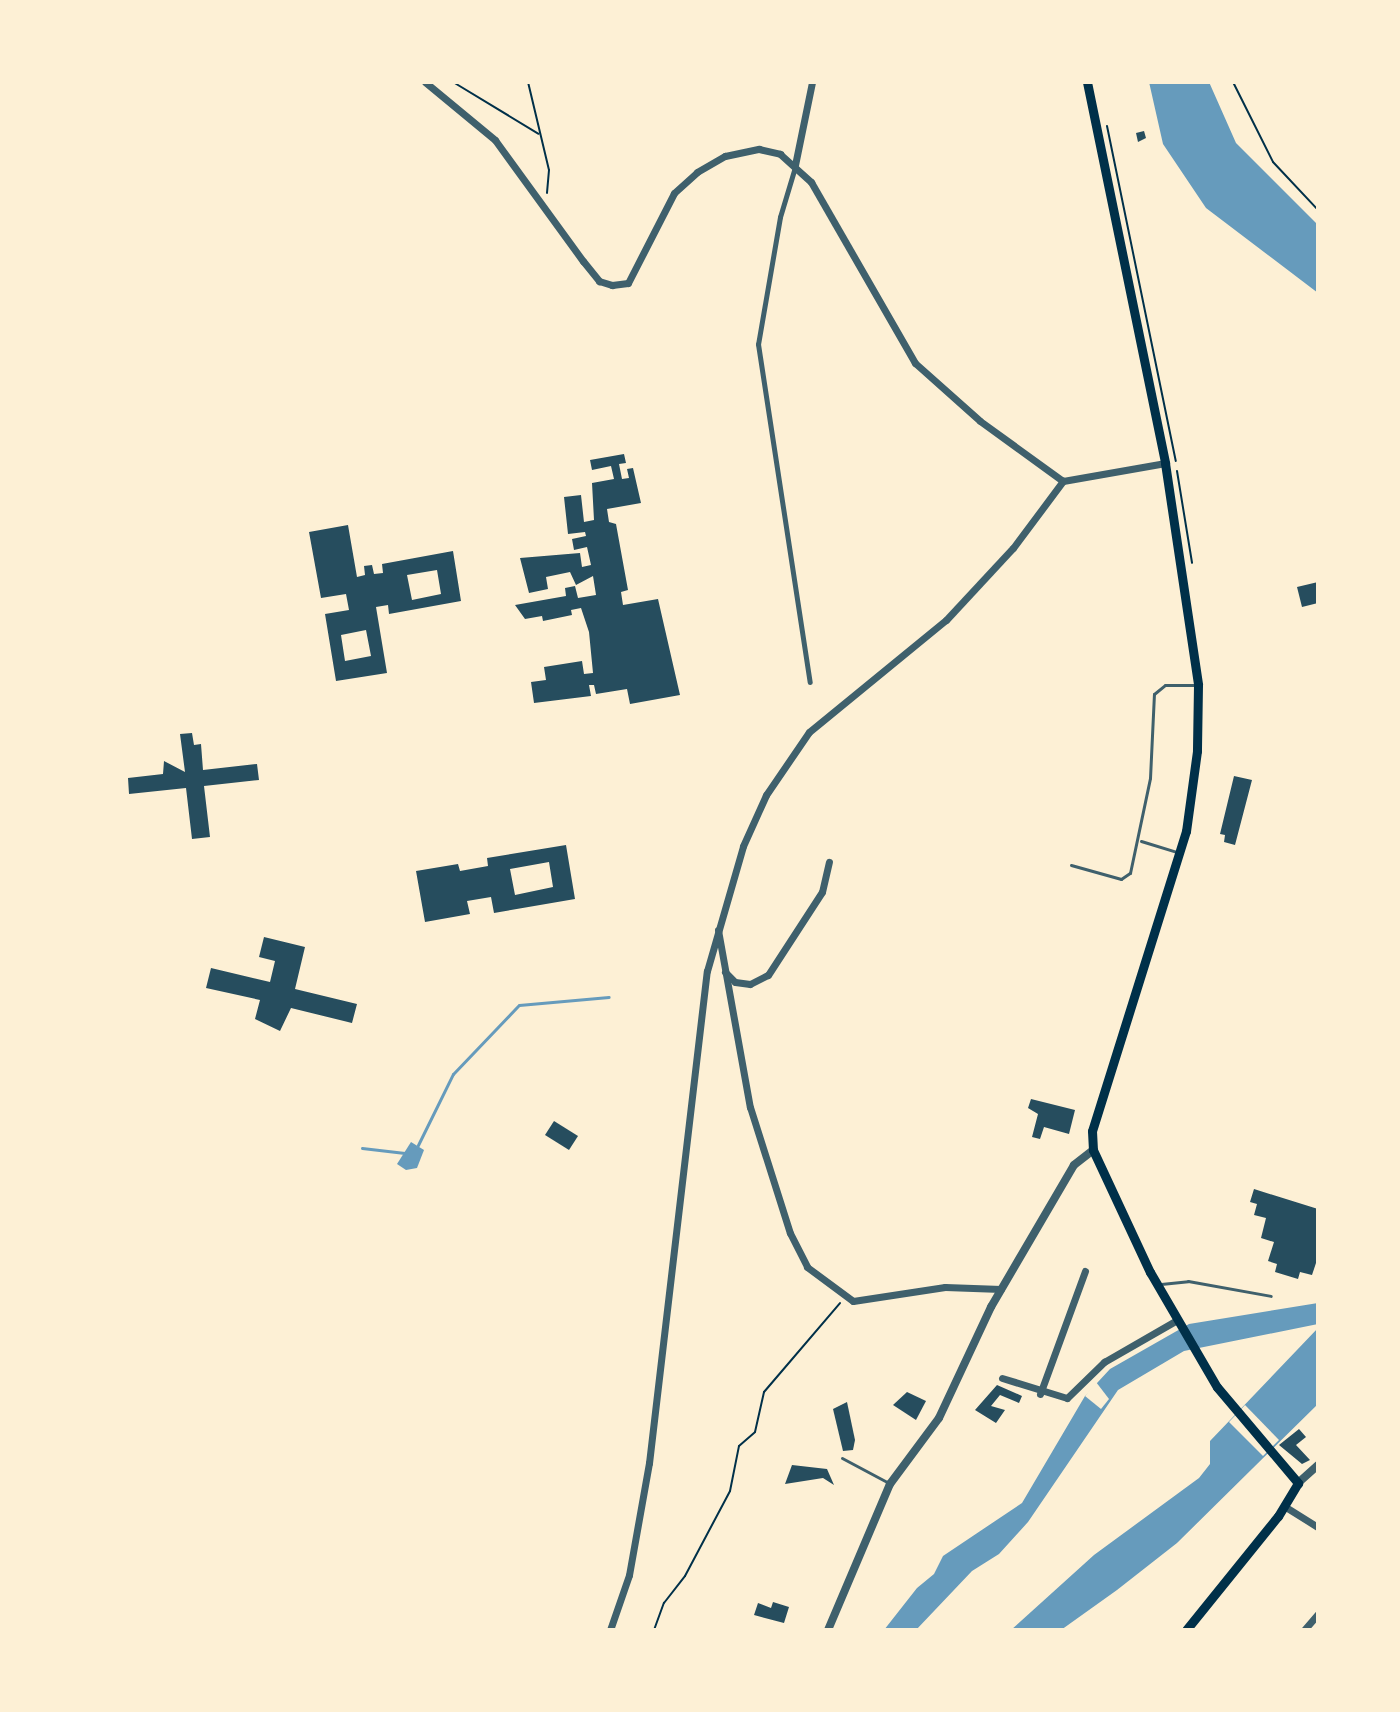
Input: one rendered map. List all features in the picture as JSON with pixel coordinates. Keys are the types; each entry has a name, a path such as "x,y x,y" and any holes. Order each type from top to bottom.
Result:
{"main road":[{"path":"1087,82 1165,463 1198,685 1195,772 1180,853 1092,1131 1093,1150 1158,1286 1197,1354 1234,1410 1298,1483 1284,1506 1186,1630"}],"street":[{"path":"425,82 495,140 599,281 612,285 628,283 674,193 697,172 725,156 759,149 780,154 811,182 915,363 980,421 1063,481"},
{"path":"810,682 758,344 780,217 795,165 812,82"},
{"path":"610,1630 641,1520 701,1014 718,927 766,795 809,732 946,620 1013,548 1063,481 1165,463"},
{"path":"725,972 735,982 750,984 768,975 822,892 829,862"},
{"path":"718,927 750,1107 790,1233 807,1267 846,1299 945,1287 1001,1289"},
{"path":"828,1630 890,1484 939,1418 1001,1289 1074,1165 1093,1150"},
{"path":"1040,1394 1085,1271"},
{"path":"1002,1378 1040,1394 1074,1395 1104,1362 1179,1322"},
{"path":"1298,1483 1318,1465"},
{"path":"1284,1506 1318,1527"},
{"path":"1304,1630 1318,1614"}],"lane":[{"path":"1071,865 1121,879 1130,873 1140,841 1154,694 1165,685 1198,685"},
{"path":"1140,841 1180,853"},
{"path":"1158,1286 1188,1281 1271,1296"},
{"path":"842,1458 890,1484"}],"path":[{"path":"453,82 540,135"},
{"path":"528,82 551,180 540,201"},
{"path":"1233,82 1273,162 1318,210"},
{"path":"1106,122 1145,291 1191,549 1191,564"},
{"path":"654,1630 664,1603 685,1576 730,1491 739,1446 755,1432 764,1392 846,1299"}],"water":[{"path":"1149,82 1209,82 1236,143 1318,225 1318,293 1206,208 1163,144"},
{"path":"411,1142 424,1150 417,1168 406,1170 397,1164"},
{"path":"1318,1303 1318,1324 1184,1351 1118,1390 1028,1522 999,1554 972,1571 916,1630 884,1630 917,1588 934,1574 943,1556 1022,1503 1085,1396 1110,1369 1189,1324"},
{"path":"1318,1328 1318,1404 1177,1543 1061,1630 1011,1630 1094,1555 1199,1478 1210,1464 1210,1441"}],"pier":[{"path":"1096,1382 1109,1399 1101,1409 1085,1396"},
{"path":"1245,1405 1279,1440 1263,1456 1229,1422"}],"building":[{"path":"1144,131 1146,138 1138,142 1136,133"},
{"path":"624,454 626,463 619,464 622,479 629,478 627,469 633,468 641,503 607,509 609,522 616,524 628,590 621,592 623,605 658,599 680,695 630,704 627,689 596,694 594,685 589,685 591,696 534,703 531,682 546,680 544,667 582,661 584,674 593,673 589,632 581,608 571,610 572,615 543,621 542,616 525,619 515,605 566,596 565,588 575,586 578,598 596,595 593,576 576,585 570,572 546,577 548,589 529,593 520,558 580,553 582,567 591,565 587,547 574,550 572,539 586,536 585,532 568,534 564,497 581,495 584,522 594,520 592,483 614,479 611,466 592,470 590,460"},
{"path":"348,525 357,577 365,575 364,566 372,565 374,574 383,573 382,564 453,551 461,601 389,614 388,605 376,607 387,673 336,681 325,614 349,610 346,594 321,598 309,532","holes":["437,570 441,594 412,600 407,575","366,630 371,656 345,661 341,635"]},
{"path":"1318,582 1318,603 1302,607 1297,587"},
{"path":"192,733 194,745 201,744 203,770 257,764 259,780 204,786 210,837 192,839 186,788 129,794 128,778 163,774 164,761 185,772 180,734"},
{"path":"1234,776 1252,780 1235,845 1224,842 1225,835 1220,834"},
{"path":"566,845 575,899 494,913 491,897 467,901 470,914 425,922 416,871 458,864 460,871 488,866 487,858","holes":["549,862 553,887 515,895 510,869"]},
{"path":"264,937 305,947 295,989 357,1004 352,1023 291,1008 280,1031 255,1019 260,1000 206,988 211,968 270,982 275,961 259,957"},
{"path":"1031,1099 1075,1110 1069,1134 1044,1127 1040,1139 1032,1137 1038,1114 1028,1108"},
{"path":"554,1121 578,1136 569,1150 545,1135"},
{"path":"1254,1189 1318,1209 1318,1257 1312,1275 1300,1272 1298,1279 1275,1272 1277,1264 1268,1261 1274,1242 1261,1238 1266,1218 1254,1215 1257,1204 1250,1202"},
{"path":"997,1385 1022,1396 1019,1403 1000,1395 991,1406 1005,1410 996,1423 975,1410"},
{"path":"907,1392 926,1401 916,1420 893,1405"},
{"path":"847,1402 855,1440 853,1450 843,1451 833,1409"},
{"path":"1299,1429 1306,1437 1296,1445 1310,1460 1302,1464 1279,1445"},
{"path":"792,1465 827,1469 834,1485 823,1478 785,1484"},
{"path":"773,1602 789,1607 784,1623 754,1615 758,1603 771,1608"}],"waterway":[{"path":"418,1145 453,1074 519,1005 609,997"},
{"path":"362,1148 405,1153"}]}
